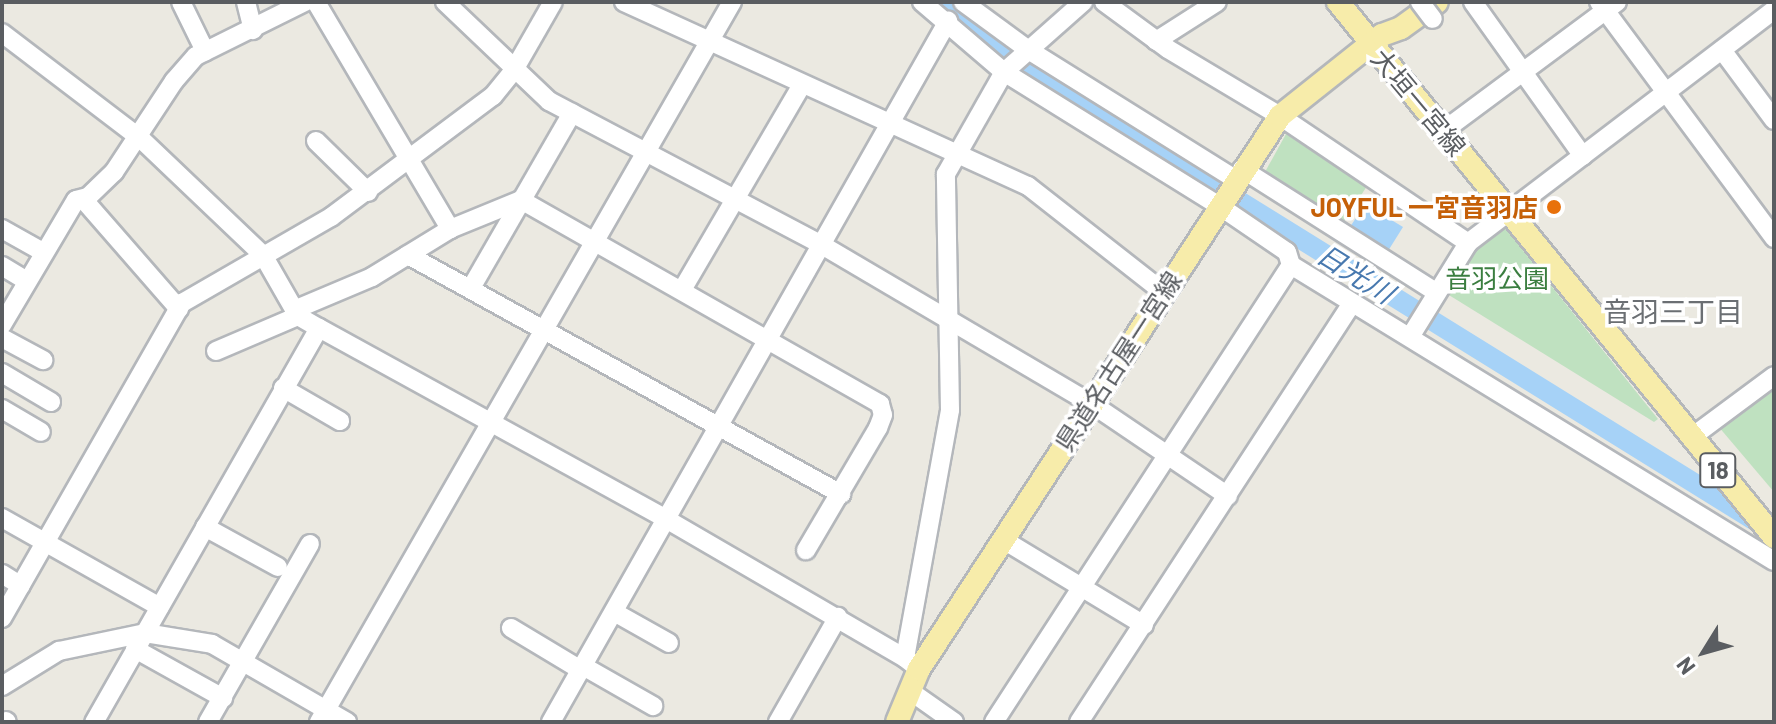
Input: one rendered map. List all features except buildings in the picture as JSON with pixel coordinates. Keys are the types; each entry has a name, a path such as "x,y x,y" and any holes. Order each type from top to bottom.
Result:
{"main road":[{"name":"大垣一宮線","path":"1338,2 1377,39 1454,123 1512,208 1774,519"},
{"name":"大垣一宮線","path":"1356,2 1377,39 1662,402 1774,537"},
{"name":"県道名古屋一宮線","path":"1377,39 1394,16 1412,2"},
{"name":"県道名古屋一宮線","path":"897,722 910,691 912,664 1002,539 1219,204 1280,116 1377,39 1435,11"}],"street":[{"path":"181,2 205,51"},
{"path":"246,2 253,30"},
{"path":"2,325 7,305 27,281 76,200 83,199 114,172 140,138 174,81 205,51 305,2"},
{"path":"316,2 413,161 450,229"},
{"path":"445,2 549,101 643,153 736,196 822,245 1092,404 1228,496"},
{"path":"2,618 179,309 368,192 413,161 493,96 514,70 553,2"},
{"path":"624,2 1028,186 1163,292"},
{"path":"322,716 732,2"},
{"path":"922,2 1005,71 1219,204 1287,252 1291,265 1774,561"},
{"path":"963,2 1025,51 1435,295"},
{"path":"2,33 140,138 263,255 296,313 838,617 912,664 950,410 946,174 954,154 1005,71 1083,2"},
{"path":"1104,2 1156,41 1280,116 1468,243"},
{"path":"1156,41 1217,2"},
{"path":"1420,2 1435,11"},
{"path":"1473,2 1583,156"},
{"path":"1410,337 1468,243 1774,10 1768,2"},
{"path":"1454,123 1607,5 1665,92 1774,238"},
{"path":"551,722 892,125 948,21"},
{"path":"1722,50 1774,120"},
{"path":"682,290 802,85"},
{"path":"471,288 572,113"},
{"path":"316,141 368,192"},
{"path":"83,199 179,309"},
{"path":"216,351 372,277 450,229 521,200"},
{"path":"521,200 880,404 883,415 878,428 806,550"},
{"path":"2,229 43,252"},
{"path":"408,255 841,494"},
{"path":"994,722 1291,265"},
{"path":"2,266 27,281"},
{"path":"1079,722 1352,304"},
{"path":"94,722 319,328"},
{"path":"2,338 43,360"},
{"path":"2,373 51,402"},
{"path":"1705,437 1774,376"},
{"path":"283,388 340,421"},
{"path":"2,409 41,432"},
{"path":"2,518 160,607"},
{"path":"205,527 278,567"},
{"path":"1002,539 1144,625"},
{"path":"208,722 310,544"},
{"path":"2,574 21,586"},
{"path":"614,612 669,643"},
{"path":"778,722 838,617"},
{"path":"511,628 653,706"},
{"path":"2,686 59,651 140,641 212,644 244,659 322,716 347,722"},
{"path":"140,641 223,698"},
{"path":"910,691 954,722"}],"green space":[{"path":"1286,134 1367,186 1338,231 1260,181"},
{"name":"音羽公園","path":"1501,223 1658,419 1654,422 1444,292 1472,246"},
{"path":"1774,388 1774,492 1718,426"}],"water":[{"path":"1365,204 1403,227 1388,251 1350,227"}],"waterway":[{"name":"日光川","path":"945,2 1062,91 1760,524"}],"place":[{"name":"JOYFUL 一宮音羽店","path":"1554,207"}],"district":[{"name":"音羽三丁目","path":"1673,311"}]}
